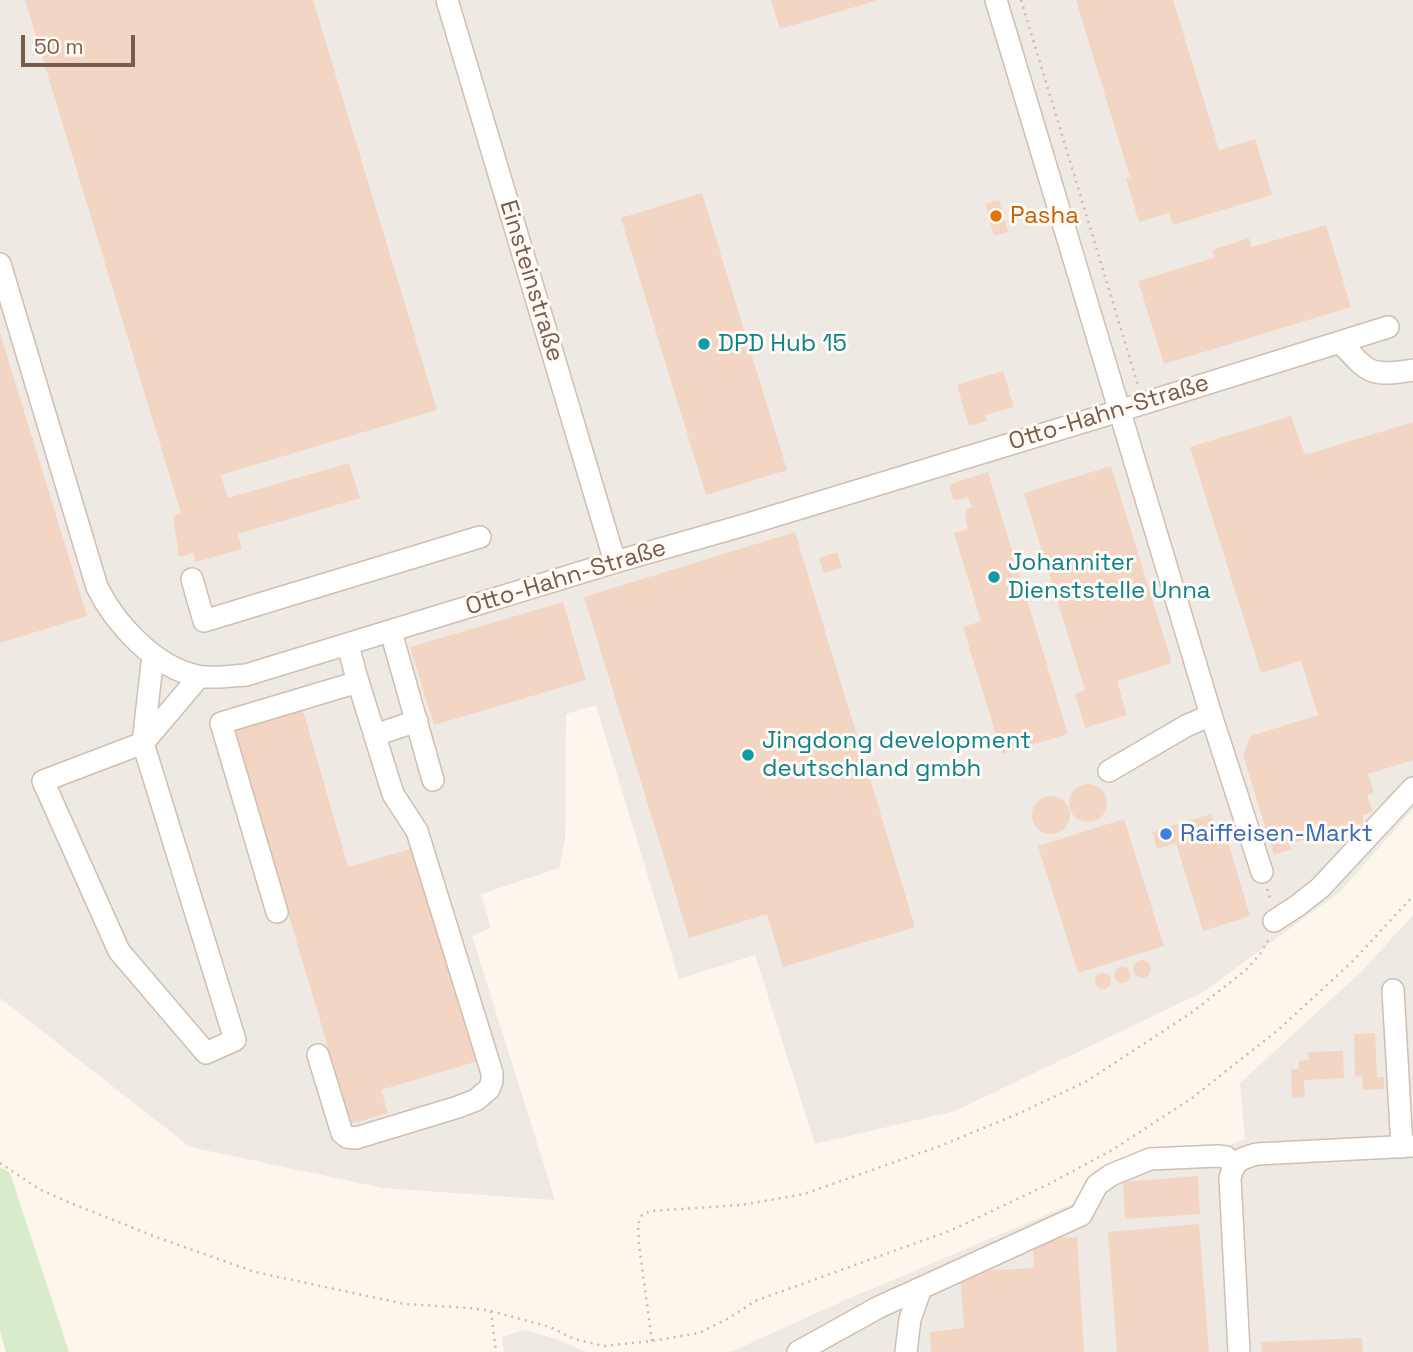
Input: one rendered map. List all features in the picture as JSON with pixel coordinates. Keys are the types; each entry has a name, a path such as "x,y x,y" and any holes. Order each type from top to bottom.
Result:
{"street":[{"name":"Einsteinstraße","path":"447,0 615,562"},
{"path":"996,0 1211,715 1262,872"},
{"name":"Otto-Hahn-Straße","path":"0,264 97,587 120,624 153,655 181,671 199,677 246,675 348,645 1388,327"},
{"path":"1340,342 1363,367 1375,373 1413,370"},
{"path":"191,579 204,621 480,537"},
{"path":"391,632 433,780"},
{"path":"318,1055 342,1133 347,1137 356,1138 458,1107 483,1096 492,1081 492,1073 417,831 393,794 348,645"},
{"path":"153,655 143,743 234,1040 206,1053 119,951 43,781 143,743 199,677"},
{"path":"277,912 221,723 358,682"},
{"path":"1109,771 1186,726 1211,715"},
{"path":"375,735 417,722"},
{"path":"1274,920 1320,888 1413,788"},
{"path":"1239,1352 1230,1178 1232,1168 1257,1154 1408,1147 1393,990"},
{"path":"798,1352 879,1307 1080,1215 1097,1185 1111,1175 1150,1159 1218,1156 1237,1163"},
{"path":"906,1352 909,1319 921,1288"}],"path":[{"path":"1021,0 1139,390"},
{"path":"652,1341 639,1245 638,1224 642,1215 650,1211 741,1205 804,1194 940,1146 1020,1114 1087,1082 1191,1013 1246,970 1260,954 1271,936 1274,920 1262,872"},
{"path":"0,1163 39,1189 68,1202 255,1272 405,1304 491,1311 550,1327 574,1339 604,1346 699,1333 755,1301 952,1230 1049,1184 1112,1150 1192,1098 1278,1030 1353,961 1413,896"},
{"path":"491,1311 496,1352"}],"shaded area":[{"path":"0,0 1413,0 1413,809 1340,892 1203,992 955,1111 815,1144 755,955 679,979 596,705 566,714 565,839 559,868 481,894 491,928 472,936 555,1200 383,1188 190,1147 0,998"},
{"path":"1413,915 1413,1352 727,1352 1072,1204 1090,1177 1143,1154 1212,1151 1245,1139 1240,1083 1363,970"},
{"path":"524,1330 556,1339 586,1352 504,1352 502,1337"}],"green space":[{"path":"0,1167 10,1173 69,1352 6,1352 0,1331"}],"building":[{"path":"25,0 313,0 437,410 221,475 228,498 349,463 360,498 238,534 242,549 196,562 193,553 179,557 173,516 181,513"},
{"path":"771,0 875,0 875,1 780,29"},
{"path":"1076,0 1173,0 1219,150 1255,139 1272,195 1173,225 1169,213 1139,222 1126,179 1130,177"},
{"name":"DPD Hub 15","path":"702,193 787,470 706,495 621,218"},
{"path":"999,200 1008,232 994,236 985,204"},
{"path":"1326,225 1351,307 1164,364 1138,281 1214,258 1212,250 1249,238 1252,247"},
{"path":"0,333 87,616 0,643"},
{"path":"1003,371 1014,407 985,415 987,421 969,426 957,385"},
{"path":"1291,416 1305,455 1413,422 1413,760 1368,774 1374,793 1367,795 1373,812 1363,815 1363,823 1289,844 1291,849 1274,855 1243,755 1251,736 1318,715 1301,661 1261,673 1190,447"},
{"path":"1111,466 1172,663 1117,681 1127,715 1085,728 1075,694 1085,690 1024,493"},
{"name":"Johanniter Dienststelle Unna","path":"988,472 1068,734 1002,754 963,627 981,621 954,533 968,529 965,515 968,508 972,507 968,497 953,499 950,489 951,484"},
{"name":"Jingdong development deutschland gmbh","path":"795,532 915,927 783,967 767,914 689,938 584,597"},
{"path":"837,552 842,568 824,573 819,558"},
{"path":"563,602 586,680 434,725 410,647"},
{"path":"302,707 348,867 414,848 478,1061 381,1090 388,1113 351,1124 233,728"},
{"path":"1088,784 1101,790 1107,803 1101,816 1088,822 1075,816 1069,803 1075,790"},
{"path":"1051,796 1064,802 1070,815 1064,828 1051,834 1038,828 1032,815 1038,802"},
{"path":"1211,814 1215,828 1223,825 1250,916 1203,931 1176,843 1157,849 1152,832"},
{"path":"1124,819 1164,946 1078,973 1038,846"},
{"path":"1142,960 1150,965 1151,969 1146,977 1142,978 1134,973 1133,969 1138,961"},
{"path":"1119,967 1125,967 1130,975 1128,981 1119,983 1114,978 1114,972"},
{"path":"1100,973 1106,973 1111,981 1109,987 1100,989 1095,984 1095,978"},
{"path":"1375,1033 1377,1077 1384,1077 1384,1089 1363,1090 1362,1076 1355,1077 1354,1034"},
{"path":"1343,1051 1344,1078 1304,1080 1305,1097 1292,1098 1291,1069 1299,1069 1299,1061 1309,1060 1308,1052"},
{"path":"1198,1176 1200,1214 1125,1219 1123,1182"},
{"path":"1199,1224 1209,1352 1117,1352 1108,1232"},
{"path":"1077,1237 1084,1352 931,1352 930,1332 964,1328 960,1272 1034,1268 1033,1239"},
{"path":"1362,1338 1363,1352 1262,1352 1261,1342"}],"place":[{"name":"Pasha","path":"996,216"},
{"name":"DPD Hub 15","path":"704,344"},
{"name":"Johanniter Dienststelle Unna","path":"994,577"},
{"name":"Jingdong development deutschland gmbh","path":"748,755"},
{"name":"Raiffeisen-Markt","path":"1166,834"}]}
